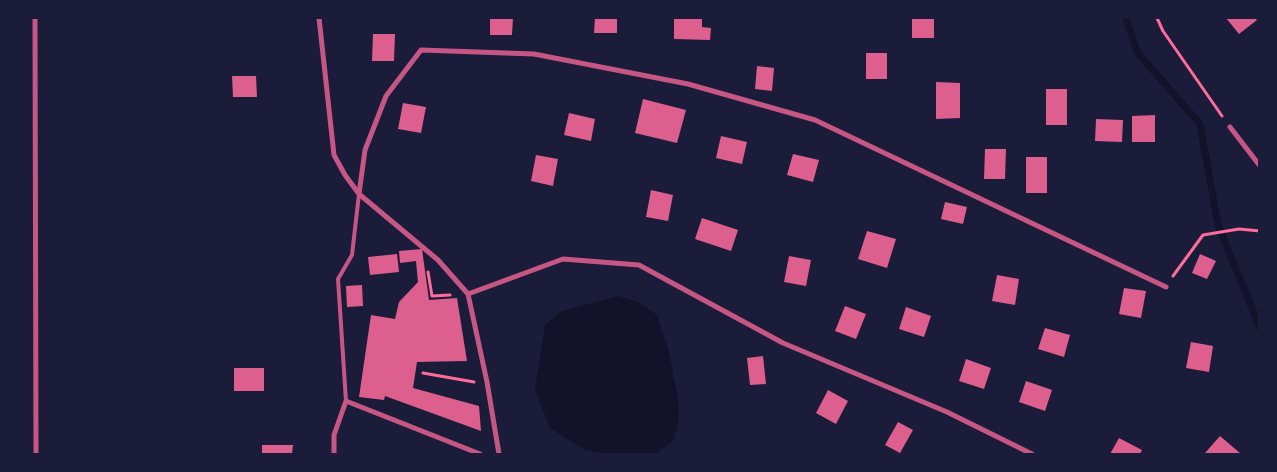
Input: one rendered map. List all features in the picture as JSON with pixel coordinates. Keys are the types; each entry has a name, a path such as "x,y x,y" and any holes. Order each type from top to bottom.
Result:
{"street":[{"path":"35,18 36,454"},
{"path":"319,18 334,155 345,175 359,194 438,260 468,294 487,382 499,454"},
{"path":"359,194 365,150 386,96 421,50 534,54 688,84 815,120 1166,287"},
{"path":"1230,127 1260,166"},
{"path":"468,294 562,259 639,265 783,343 947,412 1032,454"},
{"path":"334,454 334,435 346,401 480,454"}],"lane":[{"path":"346,401 338,279 352,255 359,194"}],"path":[{"path":"1157,18 1163,31 1230,127"},
{"path":"1166,287 1203,235 1238,229 1260,231"},
{"path":"423,373 472,382 487,382"}],"shaded area":[{"path":"618,296 638,302 657,315 668,348 678,397 679,420 674,440 656,454 606,454 585,450 550,428 535,390 545,325 562,311"}],"building":[{"path":"490,18 513,18 512,35 490,35"},
{"path":"595,18 617,18 617,33 594,33"},
{"path":"674,18 702,18 702,27 711,28 710,40 674,39"},
{"path":"912,18 934,18 934,38 912,38"},
{"path":"1226,18 1255,18 1257,20 1239,34"},
{"path":"373,34 395,34 394,61 372,61"},
{"path":"866,53 887,53 887,79 866,79"},
{"path":"757,66 774,68 772,91 755,89"},
{"path":"232,76 256,76 257,97 233,97"},
{"path":"936,82 960,83 960,118 936,119"},
{"path":"1046,89 1067,89 1067,125 1046,125"},
{"path":"643,99 686,110 677,143 635,133"},
{"path":"403,103 426,107 421,133 398,129"},
{"path":"569,113 595,119 591,141 564,135"},
{"path":"1155,115 1155,142 1132,142 1132,116"},
{"path":"1096,119 1123,120 1122,142 1095,141"},
{"path":"721,136 747,142 742,164 716,158"},
{"path":"985,149 1006,149 1005,179 984,179"},
{"path":"793,154 819,160 813,182 787,175"},
{"path":"536,155 558,159 553,186 531,181"},
{"path":"1026,157 1047,157 1047,193 1026,193"},
{"path":"651,190 673,195 668,221 646,217"},
{"path":"945,202 967,207 963,224 941,219"},
{"path":"702,218 738,230 731,251 695,239"},
{"path":"867,231 896,239 887,268 858,259"},
{"path":"422,249 429,300 457,298 467,361 417,362 413,388 479,406 481,431 385,396 384,400 359,397 371,315 395,319 399,302 418,282 416,261 400,263 399,251"},
{"path":"397,254 399,272 370,275 368,257"},
{"path":"1200,254 1216,261 1207,279 1192,273"},
{"path":"789,256 811,260 806,286 784,282"},
{"path":"997,275 1019,279 1015,305 992,301"},
{"path":"362,285 363,306 347,307 346,286"},
{"path":"1124,288 1146,291 1141,318 1119,314"},
{"path":"845,306 866,314 856,339 835,331"},
{"path":"906,307 931,316 924,337 899,329"},
{"path":"1045,328 1070,335 1064,357 1038,349"},
{"path":"1191,342 1213,346 1209,372 1186,368"},
{"path":"763,356 766,384 750,385 747,358"},
{"path":"966,359 991,368 984,389 959,381"},
{"path":"234,368 264,368 264,391 234,391"},
{"path":"1026,381 1052,390 1045,411 1019,402"},
{"path":"828,390 848,401 836,424 816,413"},
{"path":"898,422 913,430 900,453 885,445"},
{"path":"1220,436 1240,453 1205,453"},
{"path":"1119,438 1142,450 1140,454 1110,454"},
{"path":"262,445 293,445 292,454 262,454"}],"waterway":[{"path":"1126,18 1137,52 1200,124 1218,225 1260,328"}]}
